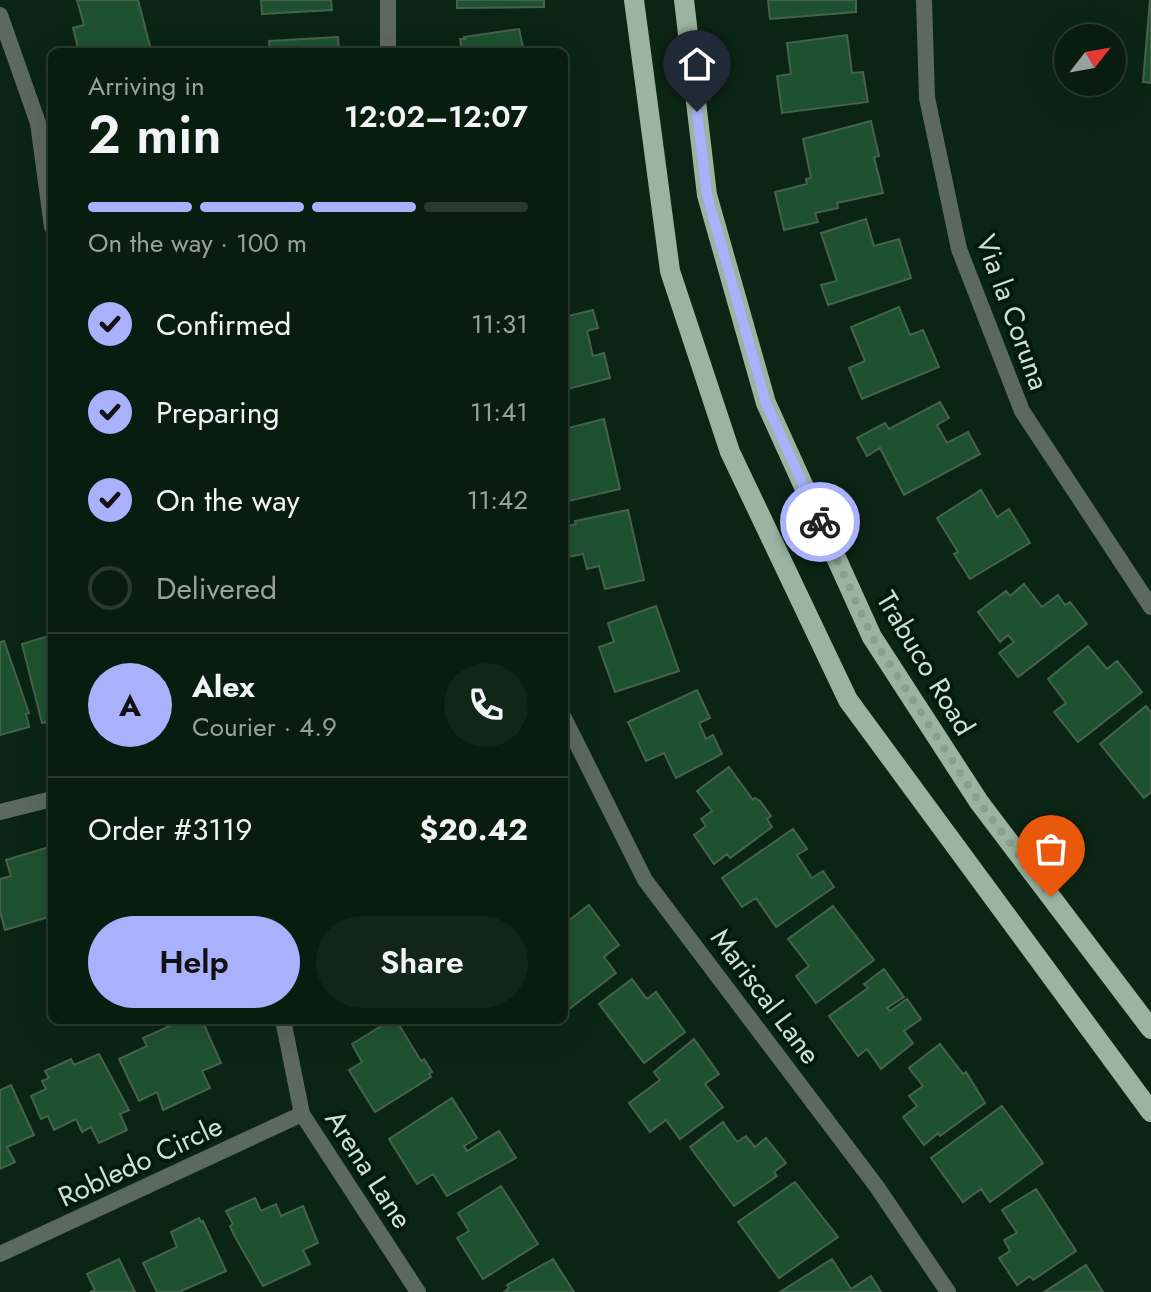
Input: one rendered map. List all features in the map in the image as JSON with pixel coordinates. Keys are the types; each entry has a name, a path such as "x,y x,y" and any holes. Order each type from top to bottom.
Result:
{"main road":[{"path":"634,0 670,271 737,466 848,700 1151,1112"},
{"name":"Trabuco Road","path":"684,0 707,195 766,403 872,637 979,802 1151,1029"}],"street":[{"path":"388,0 388,48"},
{"name":"Via la Coruna","path":"924,0 927,98 959,249 1022,411 1151,607"},
{"path":"0,15 38,123 48,197"},
{"name":"Mariscal Lane","path":"568,726 645,880 877,1187 948,1292"},
{"path":"0,812 48,800"},
{"name":"Arena Lane","path":"284,1024 302,1114 418,1292"},
{"name":"Robledo Circle","path":"0,1254 302,1114"}],"building":[{"path":"77,0 138,0 150,48 78,48 73,28 84,25"},
{"path":"261,0 331,0 332,10 262,14"},
{"path":"457,0 544,0 544,7 457,8"},
{"path":"768,0 856,0 856,12 770,19"},
{"path":"1151,0 1151,83 1143,82"},
{"path":"519,29 523,48 461,48 460,39"},
{"path":"847,35 852,73 863,72 868,102 782,113 777,76 791,74 787,43"},
{"path":"338,37 339,48 270,48 269,41"},
{"path":"871,121 879,156 874,157 883,193 837,203 838,208 815,213 818,222 784,230 775,192 807,184 806,179 811,178 803,139"},
{"path":"866,219 874,246 899,239 911,278 828,305 821,285 837,281 821,233"},
{"path":"899,307 910,335 923,330 939,367 862,399 849,368 865,361 851,327"},
{"path":"593,310 598,328 587,331 593,356 604,353 610,378 568,389 568,316"},
{"path":"940,402 949,418 937,425 947,443 968,432 980,454 904,495 880,448 867,456 857,438 885,423 889,429"},
{"path":"604,419 620,489 568,501 568,428"},
{"path":"981,490 997,517 1009,509 1030,543 970,579 937,518"},
{"path":"628,510 644,580 605,589 599,566 587,569 583,554 568,557 568,526 576,524 575,521"},
{"path":"1024,584 1042,607 1058,595 1065,605 1070,602 1087,624 1018,677 999,653 1014,642 1008,635 1000,642 978,612 1006,591 1010,596"},
{"path":"656,606 679,671 615,692 599,647 614,642 608,623"},
{"path":"48,636 48,722 42,723 22,644"},
{"path":"4,641 29,713 26,714 29,727 0,735 0,642"},
{"path":"1088,646 1107,669 1117,661 1142,692 1078,742 1054,712 1066,703 1048,679"},
{"path":"697,690 710,718 699,723 706,739 713,735 722,754 676,778 664,753 646,761 628,722"},
{"path":"1146,706 1151,712 1151,792 1144,798 1100,744"},
{"path":"729,767 753,800 760,801 771,816 767,819 772,827 730,858 727,854 714,864 694,835 706,826 701,819 712,811 697,791"},
{"path":"793,829 807,849 797,855 812,878 823,871 834,887 776,927 756,898 742,907 722,878"},
{"path":"48,847 48,917 5,930 0,911 0,879 11,876 6,860"},
{"path":"589,905 619,945 604,957 616,973 568,1010 568,921"},
{"path":"833,906 874,960 816,1003 796,976 809,966 788,939"},
{"path":"884,969 904,997 887,1008 890,1011 907,999 921,1019 904,1031 913,1043 881,1069 867,1049 858,1056 829,1016 868,988 864,984"},
{"path":"632,979 647,999 656,992 685,1032 644,1063 599,1004"},
{"path":"174,1024 204,1024 221,1063 202,1071 210,1088 163,1110 157,1092 139,1101 119,1059 147,1046 143,1038"},
{"path":"384,1024 398,1024 421,1061 424,1059 432,1072 429,1074 431,1077 375,1112 349,1070 362,1062 352,1044"},
{"path":"694,1039 719,1074 705,1084 723,1107 680,1139 666,1120 650,1132 629,1103 660,1080 654,1072"},
{"path":"940,1044 963,1074 966,1072 985,1103 924,1145 903,1117 917,1106 909,1096 923,1086 909,1068"},
{"path":"99,1054 129,1110 120,1114 127,1130 99,1143 91,1127 82,1132 76,1119 54,1130 48,1116 41,1119 31,1096 46,1089 42,1081 49,1078 45,1071 71,1059 74,1065"},
{"path":"11,1085 34,1135 7,1147 15,1162 0,1169 0,1090"},
{"path":"452,1098 477,1138 464,1146 467,1151 499,1131 516,1158 447,1196 433,1174 417,1184 389,1139"},
{"path":"1002,1106 1043,1163 990,1202 981,1189 963,1202 931,1158"},
{"path":"723,1122 737,1142 746,1136 755,1147 766,1138 786,1163 774,1172 777,1176 734,1206 690,1147"},
{"path":"795,1182 838,1237 779,1278 738,1222"},
{"path":"501,1186 538,1244 483,1279 457,1238 469,1231 458,1213"},
{"path":"1036,1189 1076,1251 1033,1280 1030,1276 1017,1285 999,1258 1010,1251 1004,1240 1017,1233 1002,1210"},
{"path":"255,1198 261,1211 276,1204 281,1216 303,1206 318,1243 303,1250 310,1264 263,1286 234,1235 230,1226 233,1224 226,1211"},
{"path":"199,1218 226,1271 179,1292 157,1292 143,1263 177,1247 171,1232"},
{"path":"119,1259 135,1292 90,1292 95,1290 87,1274"},
{"path":"553,1259 574,1292 504,1292 509,1288 507,1285"},
{"path":"832,1259 851,1289 871,1276 881,1292 780,1292"},
{"path":"1086,1265 1103,1292 1044,1292"}],"way so far":[{"path":"820,522 872,637 979,802 1051,897"}],"route":[{"path":"697,112 707,195 766,403 820,522"}]}
